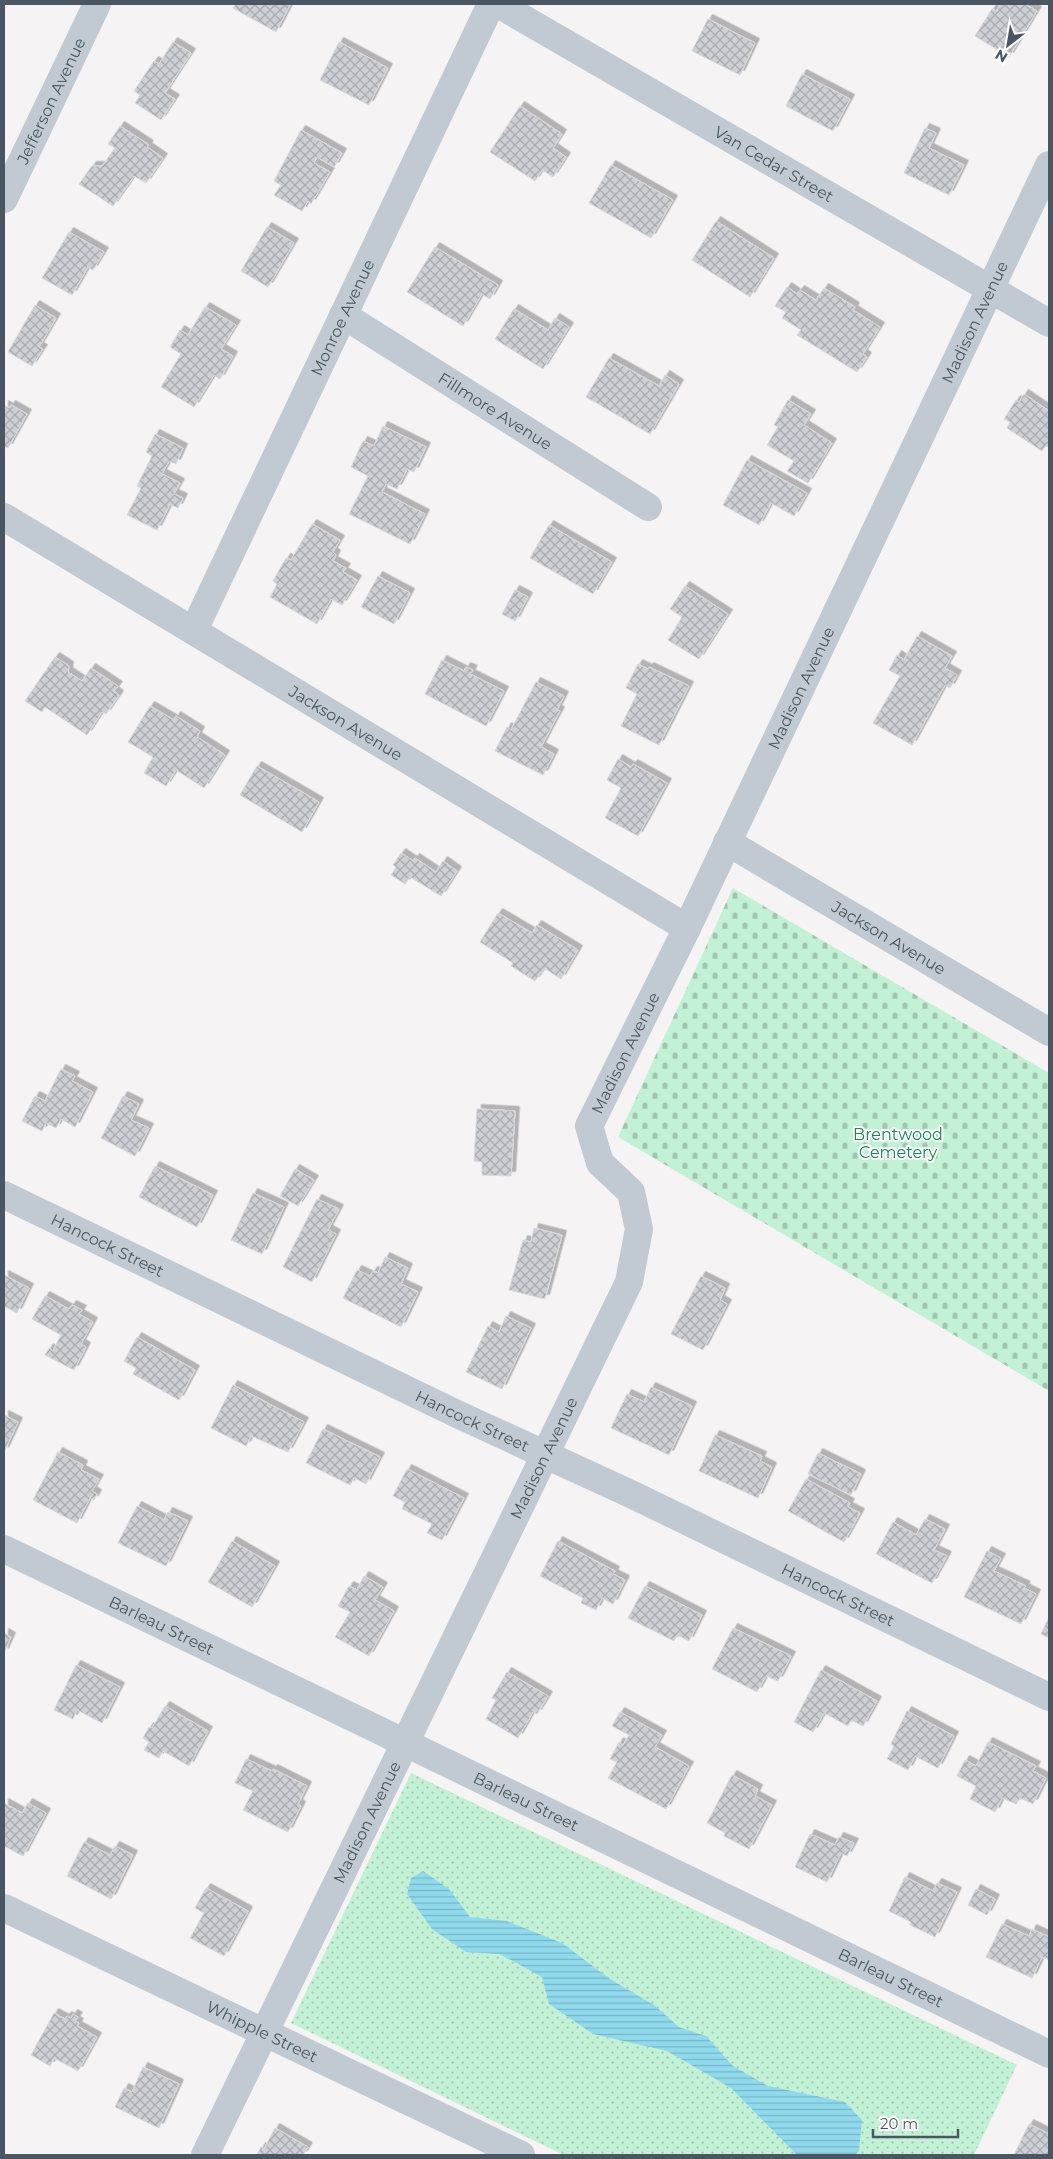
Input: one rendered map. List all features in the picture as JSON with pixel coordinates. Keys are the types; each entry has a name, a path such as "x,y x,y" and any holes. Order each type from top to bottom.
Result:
{"street":[{"name":"Jefferson Avenue","path":"4,199 97,4"},
{"name":"Monroe Avenue","path":"194,630 491,4"},
{"name":"Van Cedar Street","path":"498,4 1049,323"},
{"name":"Madison Avenue","path":"205,2155 629,1282 639,1229 631,1192 600,1163 589,1126 687,928 1049,165"},
{"name":"Fillmore Avenue","path":"343,315 648,507"},
{"name":"Jackson Avenue","path":"4,517 687,928"},
{"name":"Jackson Avenue","path":"727,842 1049,1032"},
{"name":"Hancock Street","path":"4,1195 448,1410 642,1499 1049,1697"},
{"name":"Barleau Street","path":"4,1550 1049,2054"},
{"name":"Whipple Street","path":"4,1908 521,2155"}],"green space":[{"name":"Brentwood Cemetery","path":"733,888 1049,1073 1049,1391 618,1137"},
{"path":"411,1773 1017,2065 974,2155 564,2155 291,2023"}],"water":[{"path":"423,1871 449,1889 470,1917 507,1921 562,1943 610,1979 654,2005 679,2027 706,2036 733,2066 768,2086 845,2102 862,2120 859,2151 855,2155 797,2155 731,2088 667,2051 593,2034 549,2004 542,1977 500,1954 466,1952 432,1929 407,1894 411,1878"}],"building":[{"path":"236,4 290,5 276,32 233,8"},
{"path":"1001,4 1025,4 1037,11 1009,57 975,36 992,9 996,11"},
{"path":"708,19 755,43 740,75 692,51"},
{"path":"173,42 191,53 165,93 175,99 161,120 135,103 140,95 134,91 154,61 159,64"},
{"path":"339,42 388,68 369,105 320,80"},
{"path":"802,74 850,99 833,131 786,106"},
{"path":"520,106 562,134 553,148 566,157 553,177 542,170 535,181 490,152"},
{"path":"120,126 149,145 147,147 163,158 146,183 134,176 113,206 79,184 92,166 102,166 115,148 108,144"},
{"path":"925,128 936,133 929,148 964,165 949,195 904,173"},
{"path":"301,130 342,153 334,167 317,157 314,163 330,172 311,204 308,201 302,211 274,195 281,185 274,181"},
{"path":"611,165 673,200 651,238 589,203"},
{"path":"716,221 774,258 750,297 692,260"},
{"path":"267,227 294,243 268,287 241,271"},
{"path":"69,232 104,252 93,270 88,267 72,295 42,278"},
{"path":"435,247 498,285 490,299 482,294 463,326 407,292"},
{"path":"787,287 797,294 800,290 816,300 824,288 855,307 853,310 880,327 863,354 867,357 857,372 797,335 801,330 782,318 786,312 775,306"},
{"path":"35,305 56,318 39,347 43,349 32,366 8,352"},
{"path":"205,307 236,325 221,349 233,356 220,379 214,375 194,407 161,387 181,354 170,347 180,330 188,335"},
{"path":"514,309 548,330 555,318 569,327 543,369 495,339"},
{"path":"609,358 659,386 665,375 679,384 650,434 586,397"},
{"path":"1024,394 1049,411 1049,446 1047,444 1042,451 1007,428 1010,422 1004,419 1016,400 1019,402"},
{"path":"788,400 811,414 804,425 832,443 808,483 787,471 794,461 767,445 778,427 774,425"},
{"path":"4,405 9,408 11,405 27,414 8,448 4,446"},
{"path":"383,426 426,447 414,472 407,469 397,489 386,484 382,492 425,514 410,544 349,514 368,476 351,467 363,441 374,446"},
{"path":"155,434 183,448 176,464 169,461 162,474 180,483 174,494 183,498 178,508 170,504 157,530 127,515 141,488 137,486 152,456 146,452"},
{"path":"747,460 807,493 794,516 771,503 759,525 723,505"},
{"path":"312,524 340,540 333,552 336,555 333,561 346,568 343,572 357,580 342,605 331,599 317,624 270,597 277,584 273,581 286,558 291,560"},
{"path":"549,525 612,562 593,594 530,558"},
{"path":"378,576 410,593 394,624 361,607"},
{"path":"685,586 728,614 699,659 668,640 682,617 670,609"},
{"path":"515,590 528,597 515,621 502,614"},
{"path":"917,636 952,656 945,668 957,675 950,688 945,685 912,745 873,723 900,676 889,670 897,655 904,660"},
{"path":"55,657 69,666 68,672 82,681 91,668 118,686 114,691 119,695 106,714 102,712 87,735 45,707 42,712 25,701"},
{"path":"442,660 464,671 466,667 473,670 470,674 504,691 486,726 425,694"},
{"path":"638,664 648,669 649,667 689,686 659,745 621,726 637,694 626,688"},
{"path":"536,682 564,696 557,710 560,711 541,747 554,754 543,775 495,751 507,727 511,730"},
{"path":"150,706 174,720 176,716 200,731 197,737 225,755 204,788 176,770 166,786 144,773 153,757 128,742"},
{"path":"618,759 631,767 633,764 667,783 638,836 605,818 621,788 607,780"},
{"path":"257,766 319,802 302,832 240,795"},
{"path":"401,853 413,861 415,858 436,872 443,861 457,871 441,896 410,877 405,884 391,875 396,867 393,865"},
{"path":"498,913 532,933 537,925 578,950 561,979 544,968 535,981 511,966 513,963 480,942"},
{"path":"61,1069 75,1076 72,1081 93,1092 75,1127 61,1119 56,1128 46,1123 42,1131 22,1121 35,1096 45,1101"},
{"path":"123,1096 139,1104 131,1120 149,1128 135,1156 101,1138"},
{"path":"477,1109 515,1111 511,1176 482,1175 482,1162 474,1161"},
{"path":"155,1166 213,1195 197,1227 139,1197"},
{"path":"295,1169 314,1180 298,1206 280,1196"},
{"path":"253,1193 284,1207 262,1254 231,1240"},
{"path":"317,1199 339,1209 328,1230 336,1234 312,1282 283,1267"},
{"path":"534,1228 562,1235 545,1299 509,1290 523,1240 531,1242"},
{"path":"385,1257 408,1268 401,1284 418,1292 401,1327 343,1298 357,1270 370,1276 373,1271 378,1273"},
{"path":"4,1275 29,1288 17,1313 4,1306"},
{"path":"701,1276 725,1288 720,1300 727,1304 703,1350 671,1334"},
{"path":"45,1296 69,1309 72,1305 82,1310 79,1314 93,1322 81,1344 86,1347 74,1370 45,1355 49,1348 53,1351 61,1335 32,1319"},
{"path":"506,1316 531,1328 502,1389 466,1372 488,1326 499,1332"},
{"path":"137,1337 195,1370 179,1400 133,1374 136,1368 124,1361"},
{"path":"233,1385 304,1422 288,1452 251,1436 246,1446 211,1428"},
{"path":"651,1387 692,1406 669,1455 611,1428 627,1394 644,1402"},
{"path":"4,1415 18,1422 4,1452"},
{"path":"323,1429 380,1457 366,1484 354,1478 350,1485 306,1463"},
{"path":"715,1435 762,1456 760,1461 772,1467 758,1498 699,1471"},
{"path":"58,1452 83,1465 81,1470 99,1479 92,1491 97,1494 94,1500 90,1498 77,1523 33,1500"},
{"path":"818,1453 861,1474 851,1495 808,1474"},
{"path":"407,1469 464,1498 442,1540 427,1533 432,1524 402,1509 405,1502 393,1496"},
{"path":"806,1479 850,1503 848,1507 860,1513 844,1542 788,1511"},
{"path":"137,1506 164,1520 168,1512 188,1521 166,1566 118,1543"},
{"path":"925,1519 945,1529 934,1550 947,1556 932,1583 876,1554 893,1522 916,1535"},
{"path":"232,1541 275,1566 252,1607 208,1582"},
{"path":"558,1541 615,1571 613,1574 625,1580 613,1604 602,1598 596,1610 581,1603 583,1598 540,1576"},
{"path":"987,1551 1001,1558 994,1571 1026,1586 1024,1588 1036,1594 1021,1624 964,1597"},
{"path":"364,1576 383,1587 375,1600 394,1611 369,1656 335,1637 350,1612 338,1606 349,1586 357,1590"},
{"path":"645,1586 702,1615 689,1641 677,1635 674,1641 628,1618"},
{"path":"1049,1617 1049,1638 1041,1634"},
{"path":"733,1628 791,1656 778,1681 766,1676 757,1692 712,1669"},
{"path":"4,1633 11,1637 4,1653"},
{"path":"76,1665 120,1687 102,1723 77,1710 73,1719 54,1710"},
{"path":"821,1670 877,1701 863,1726 851,1720 848,1726 824,1713 813,1732 794,1722"},
{"path":"507,1672 548,1696 537,1714 533,1712 518,1738 486,1719 496,1700 492,1698"},
{"path":"165,1706 208,1731 189,1766 163,1751 159,1758 144,1750 149,1742 143,1738 149,1727 152,1728"},
{"path":"907,1711 954,1736 938,1768 915,1756 908,1770 887,1759 894,1746 891,1744"},
{"path":"620,1712 662,1735 655,1747 689,1766 666,1809 608,1778 617,1762 610,1759 619,1742 623,1745 629,1735 612,1726"},
{"path":"988,1742 1036,1766 1033,1771 1046,1778 1033,1804 1020,1798 1016,1804 1002,1798 995,1812 970,1799 976,1786 957,1776 965,1760 976,1766"},
{"path":"246,1759 272,1771 273,1769 307,1786 298,1804 301,1806 288,1832 243,1810 253,1791 235,1783"},
{"path":"732,1775 758,1789 755,1796 772,1805 749,1849 724,1836 725,1833 707,1823"},
{"path":"4,1803 22,1813 28,1803 46,1813 23,1856 4,1846"},
{"path":"810,1834 835,1845 839,1837 854,1843 847,1856 841,1853 827,1882 795,1867"},
{"path":"84,1842 110,1855 115,1846 133,1855 111,1899 67,1876"},
{"path":"905,1877 933,1891 937,1883 957,1892 935,1937 910,1925 911,1922 889,1911"},
{"path":"206,1888 248,1911 224,1956 190,1938 204,1913 195,1908"},
{"path":"976,1889 995,1899 987,1915 968,1905"},
{"path":"1002,1924 1029,1936 1032,1929 1049,1937 1049,1960 1042,1957 1032,1978 986,1957"},
{"path":"54,2013 65,2019 67,2016 71,2018 73,2014 78,2017 75,2021 79,2023 77,2026 97,2037 78,2071 54,2058 50,2066 31,2055"},
{"path":"143,2067 179,2084 159,2128 115,2107 124,2088 132,2092"},
{"path":"1029,2124 1049,2134 1049,2155 1014,2155"},
{"path":"275,2128 308,2147 303,2155 257,2155 261,2147 264,2149"}]}
